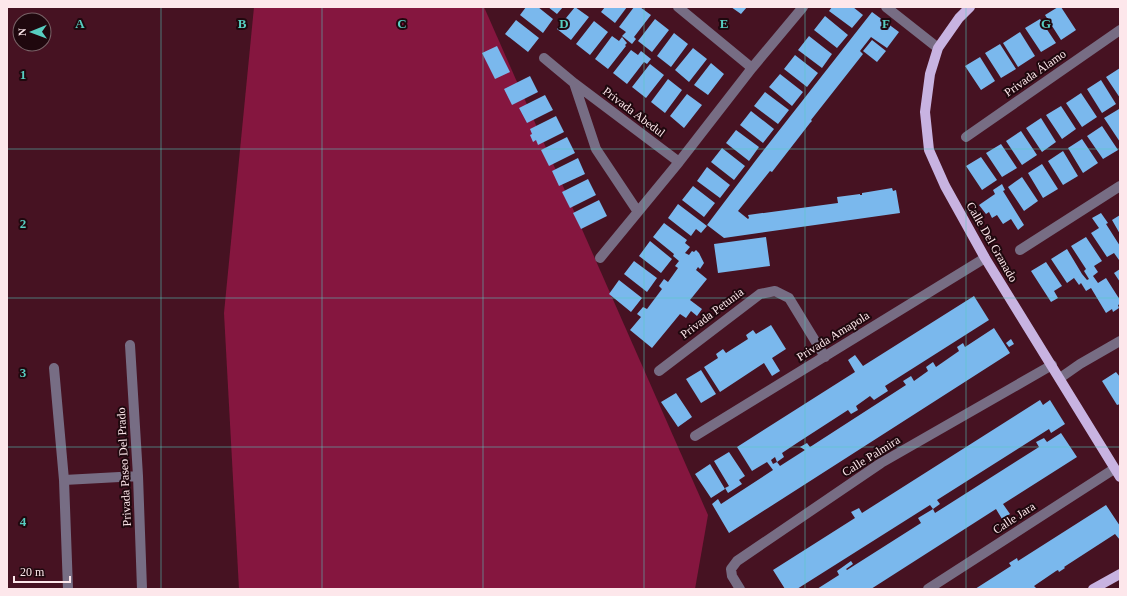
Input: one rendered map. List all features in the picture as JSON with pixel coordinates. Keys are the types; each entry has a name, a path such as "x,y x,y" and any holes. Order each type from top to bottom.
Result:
{"main road":[{"name":"Calle Del Granado","path":"970,7 959,18 938,48 930,74 925,112 928,150 945,186 985,258 1117,473"},
{"path":"1093,589 1120,574"}],"street":[{"path":"678,7 752,68"},
{"path":"600,258 679,162 752,68 803,7"},
{"path":"886,7 938,48"},
{"name":"Privada Álamo","path":"966,137 1120,30"},
{"name":"Privada Abedul","path":"544,58 574,83 679,162"},
{"path":"574,83 596,150 638,212"},
{"path":"1020,250 1120,186"},
{"name":"Privada Amapola","path":"695,436 985,258"},
{"name":"Privada Petunia","path":"659,371 760,294 775,291 789,298 825,357"},
{"path":"1060,378 1120,340"},
{"name":"Privada Paseo Del Prado","path":"130,345 138,476 142,589"},
{"name":"Calle Palmira","path":"740,589 732,576 731,569 737,561 881,463 1052,365"},
{"path":"54,368 64,480 68,589"},
{"name":"Calle Jara","path":"928,589 1117,473"},
{"path":"64,480 138,476"}],"shaded area":[{"path":"254,7 484,7 708,515 695,589 239,589 224,313"}],"building":[{"path":"526,7 538,7 553,19 543,33 520,15"},
{"path":"548,7 563,7 557,14"},
{"path":"575,7 589,17 571,40 557,29"},
{"path":"605,7 627,7 615,23 601,12"},
{"path":"634,7 640,7 651,15 634,37 636,39 632,44 622,36 626,32 619,27"},
{"path":"731,7 747,7 741,14"},
{"path":"832,7 853,7 863,15 852,28 829,11"},
{"path":"1058,7 1061,7 1076,30 1061,40 1045,15"},
{"path":"872,12 899,32 887,48 871,37 860,51 863,54 811,120 812,121 772,172 770,171 738,211 748,219 748,215 838,203 837,197 862,195 862,193 892,188 893,191 896,190 900,213 724,238 707,225"},
{"path":"825,16 848,35 837,48 814,30"},
{"path":"655,19 669,30 652,52 638,41"},
{"path":"1040,19 1056,43 1041,52 1025,28"},
{"path":"516,20 539,38 528,52 505,34"},
{"path":"594,21 608,32 590,55 576,44"},
{"path":"1020,32 1035,56 1018,67 1003,43"},
{"path":"674,33 688,44 671,67 657,56"},
{"path":"612,36 619,41 622,37 627,43 608,69 595,59"},
{"path":"809,36 832,54 822,68 798,50"},
{"path":"872,40 886,51 877,62 863,51"},
{"path":"1000,44 1016,69 1001,78 985,53"},
{"path":"497,46 510,72 495,79 482,53"},
{"path":"693,48 707,59 689,82 675,70"},
{"path":"631,50 638,55 641,51 651,59 647,64 644,62 627,84 613,73"},
{"path":"795,55 818,73 807,87 784,69"},
{"path":"980,57 995,81 981,90 965,66"},
{"path":"711,63 724,74 708,95 694,85"},
{"path":"650,64 664,75 646,98 632,87"},
{"path":"1120,68 1120,98 1106,77"},
{"path":"780,74 803,92 792,106 769,87"},
{"path":"530,76 538,92 512,105 504,89"},
{"path":"668,79 682,90 665,113 651,102"},
{"path":"1101,80 1116,104 1102,113 1087,89"},
{"path":"765,92 789,110 778,124 754,106"},
{"path":"1081,93 1097,117 1082,127 1066,103"},
{"path":"687,94 702,105 684,128 670,116"},
{"path":"545,95 553,110 527,123 519,108"},
{"path":"1061,106 1076,129 1062,139 1046,115"},
{"path":"1119,109 1120,110 1120,142 1104,118"},
{"path":"751,111 774,129 763,143 740,125"},
{"path":"556,116 564,132 538,145 536,140 533,142 530,135 532,134 530,129"},
{"path":"1041,118 1056,142 1042,152 1026,128"},
{"path":"1102,126 1118,150 1103,159 1087,136"},
{"path":"736,130 759,147 749,161 726,143"},
{"path":"1021,131 1037,155 1022,165 1006,141"},
{"path":"567,137 575,153 549,166 541,150"},
{"path":"1082,139 1098,163 1083,173 1068,148"},
{"path":"1001,144 1017,168 1002,177 986,153"},
{"path":"722,148 745,166 734,180 711,162"},
{"path":"1063,151 1078,176 1063,185 1048,161"},
{"path":"981,157 997,180 982,190 966,166"},
{"path":"578,158 585,174 559,186 552,171"},
{"path":"1042,164 1058,189 1043,198 1028,173"},
{"path":"707,167 730,185 720,198 697,181"},
{"path":"1022,177 1038,201 1024,211 1008,187"},
{"path":"588,179 596,195 570,208 562,192"},
{"path":"1002,184 1005,190 1003,191 1024,225 1018,230 1011,219 1003,224 997,215 992,218 989,212 986,214 979,205 995,194 993,190"},
{"path":"693,186 715,203 704,217 682,200"},
{"path":"599,200 607,216 581,229 573,213"},
{"path":"678,204 707,226 701,233 696,229 691,236 668,218"},
{"path":"1101,213 1120,246 1119,260 1114,253 1107,257 1091,233 1099,228 1092,218"},
{"path":"1120,215 1120,234 1112,220"},
{"path":"664,223 687,240 685,243 690,247 685,253 689,255 692,251 694,252 696,250 699,253 704,263 700,269 698,267 696,270 707,279 690,300 702,309 697,316 691,311 686,318 680,314 652,348 630,330 641,317 637,314 643,307 647,309 662,289 659,286 664,279 668,282 678,268 675,266 679,261 673,256 674,254 653,237"},
{"path":"766,237 770,266 718,273 714,244"},
{"path":"1086,237 1102,261 1094,266 1098,272 1093,276 1098,283 1106,278 1120,300 1120,304 1118,305 1119,308 1113,312 1112,309 1106,313 1091,288 1086,291 1081,283 1079,285 1074,278 1067,283 1051,259 1067,249 1082,274 1087,280 1089,279 1084,271 1086,269 1071,246"},
{"path":"650,241 672,259 661,273 639,256"},
{"path":"634,261 657,278 647,292 624,274"},
{"path":"1046,262 1062,286 1054,291 1058,298 1051,302 1031,271"},
{"path":"1120,269 1120,282 1114,273"},
{"path":"619,280 642,298 631,312 609,294"},
{"path":"974,296 989,320 885,386 888,391 874,400 870,396 856,406 858,410 851,414 848,410 782,453 784,457 777,462 780,466 805,450 800,447 807,443 810,447 906,385 903,381 911,376 914,381 928,371 926,367 933,362 936,367 959,351 957,347 963,343 965,347 994,328 1010,353 729,533 712,504 718,499 721,504 773,470 767,462 752,471 737,447 855,372 848,360 855,355 863,366","holes":["775,457 777,462 773,464 771,460"]},
{"path":"771,325 786,349 772,358 780,371 772,376 764,363 720,392 704,367 718,358 716,354 723,349 726,353 748,339 746,335 753,330 756,334"},
{"path":"1011,339 1014,344 1009,347 1006,343"},
{"path":"701,370 716,394 701,403 686,379"},
{"path":"1116,372 1120,377 1120,404 1117,405 1102,381"},
{"path":"676,393 692,417 678,427 661,402"},
{"path":"1040,400 1043,405 1050,400 1065,424 1051,433 1049,429 937,500 940,504 933,509 930,505 797,589 785,589 773,570 855,518 851,512 859,508 862,513"},
{"path":"1061,433 1077,457 1003,504 1010,514 1002,519 996,509 871,589 817,589 839,575 837,571 851,561 853,564 846,569 847,570 921,523 918,518 933,509 935,513 1039,447 1036,442 1044,438 1047,442"},
{"path":"729,452 745,476 739,480 742,484 728,493 725,488 729,486 714,461"},
{"path":"710,464 725,489 711,498 695,474"},
{"path":"1106,505 1120,526 1120,540 1115,534 1064,567 1065,568 1059,572 1058,570 1056,571 1034,586 1036,588 975,589 1011,566 1009,563 1017,558 1018,561"}]}
